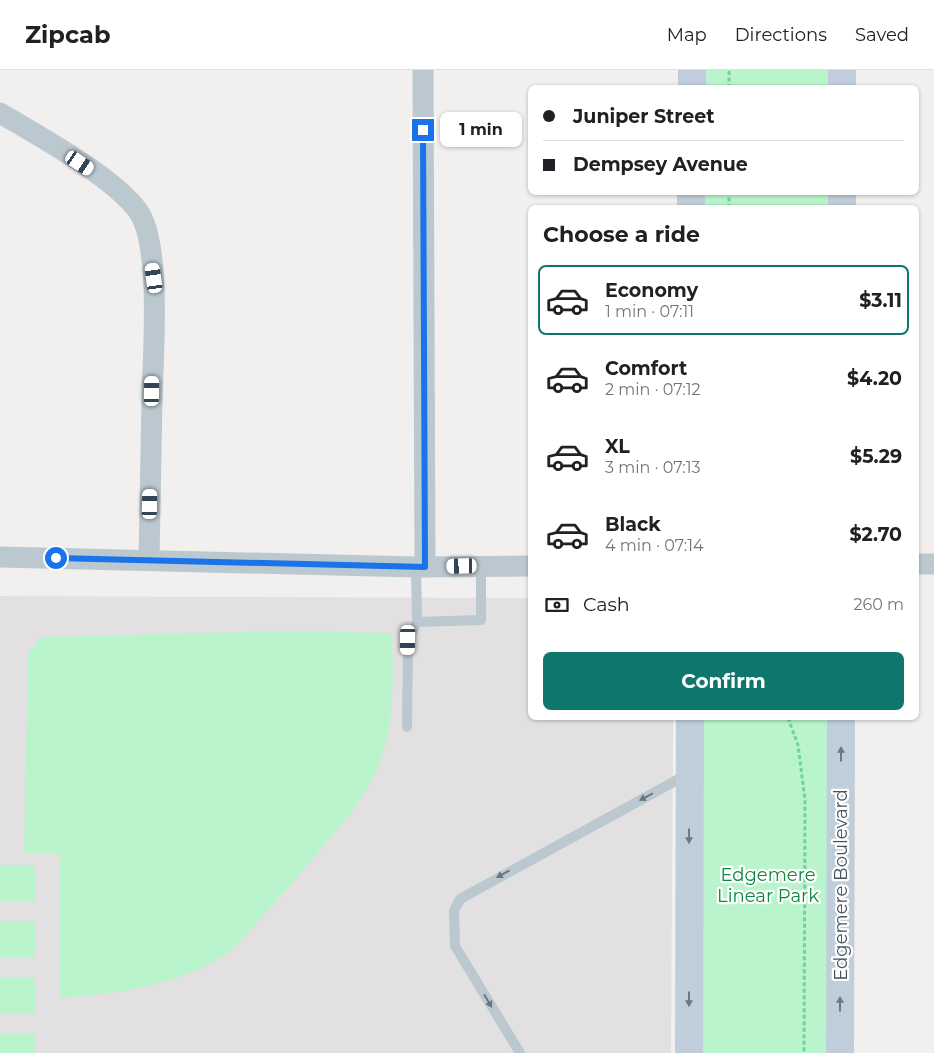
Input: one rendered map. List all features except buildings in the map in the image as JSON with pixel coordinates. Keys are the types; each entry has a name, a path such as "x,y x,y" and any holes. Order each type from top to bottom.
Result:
{"main road":[{"path":"692,70 692,85"},
{"path":"842,70 842,85"},
{"path":"689,1053 690,720"},
{"name":"Edgemere Boulevard","path":"840,1053 841,720"}],"street":[{"path":"420,567 423,70"},
{"path":"0,112 111,185 138,211 146,227 154,278 149,560"},
{"path":"0,556 420,567 528,566"},
{"path":"919,564 934,564"}],"lane":[{"path":"417,622 481,620 481,566"},
{"path":"407,727 408,640 417,622 420,567"},
{"path":"520,1053 455,946 454,911 460,899 689,774"}],"path":[{"path":"729,70 729,85"},
{"path":"789,720 798,745 805,800 804,1053"}],"shaded area":[{"path":"0,596 528,598 528,720 673,720 671,1053 0,1053"}],"green space":[{"path":"703,70 834,70 834,85 703,85"},
{"path":"703,195 834,195 834,205 703,205"},
{"path":"285,631 392,633 392,695 389,725 382,756 371,782 356,806 306,868 236,946 215,961 195,971 150,986 103,994 60,998 60,853 24,853 28,654 40,637"},
{"name":"Edgemere Linear Park","path":"700,720 835,720 836,1053 699,1053"},
{"path":"0,865 36,865 36,901 0,901"},
{"path":"0,921 36,921 35,957 0,957"},
{"path":"0,978 35,978 36,1014 0,1014"},
{"path":"0,1034 36,1034 35,1053 0,1053"}],"route":[{"path":"56,558 425,567 423,130"}]}
